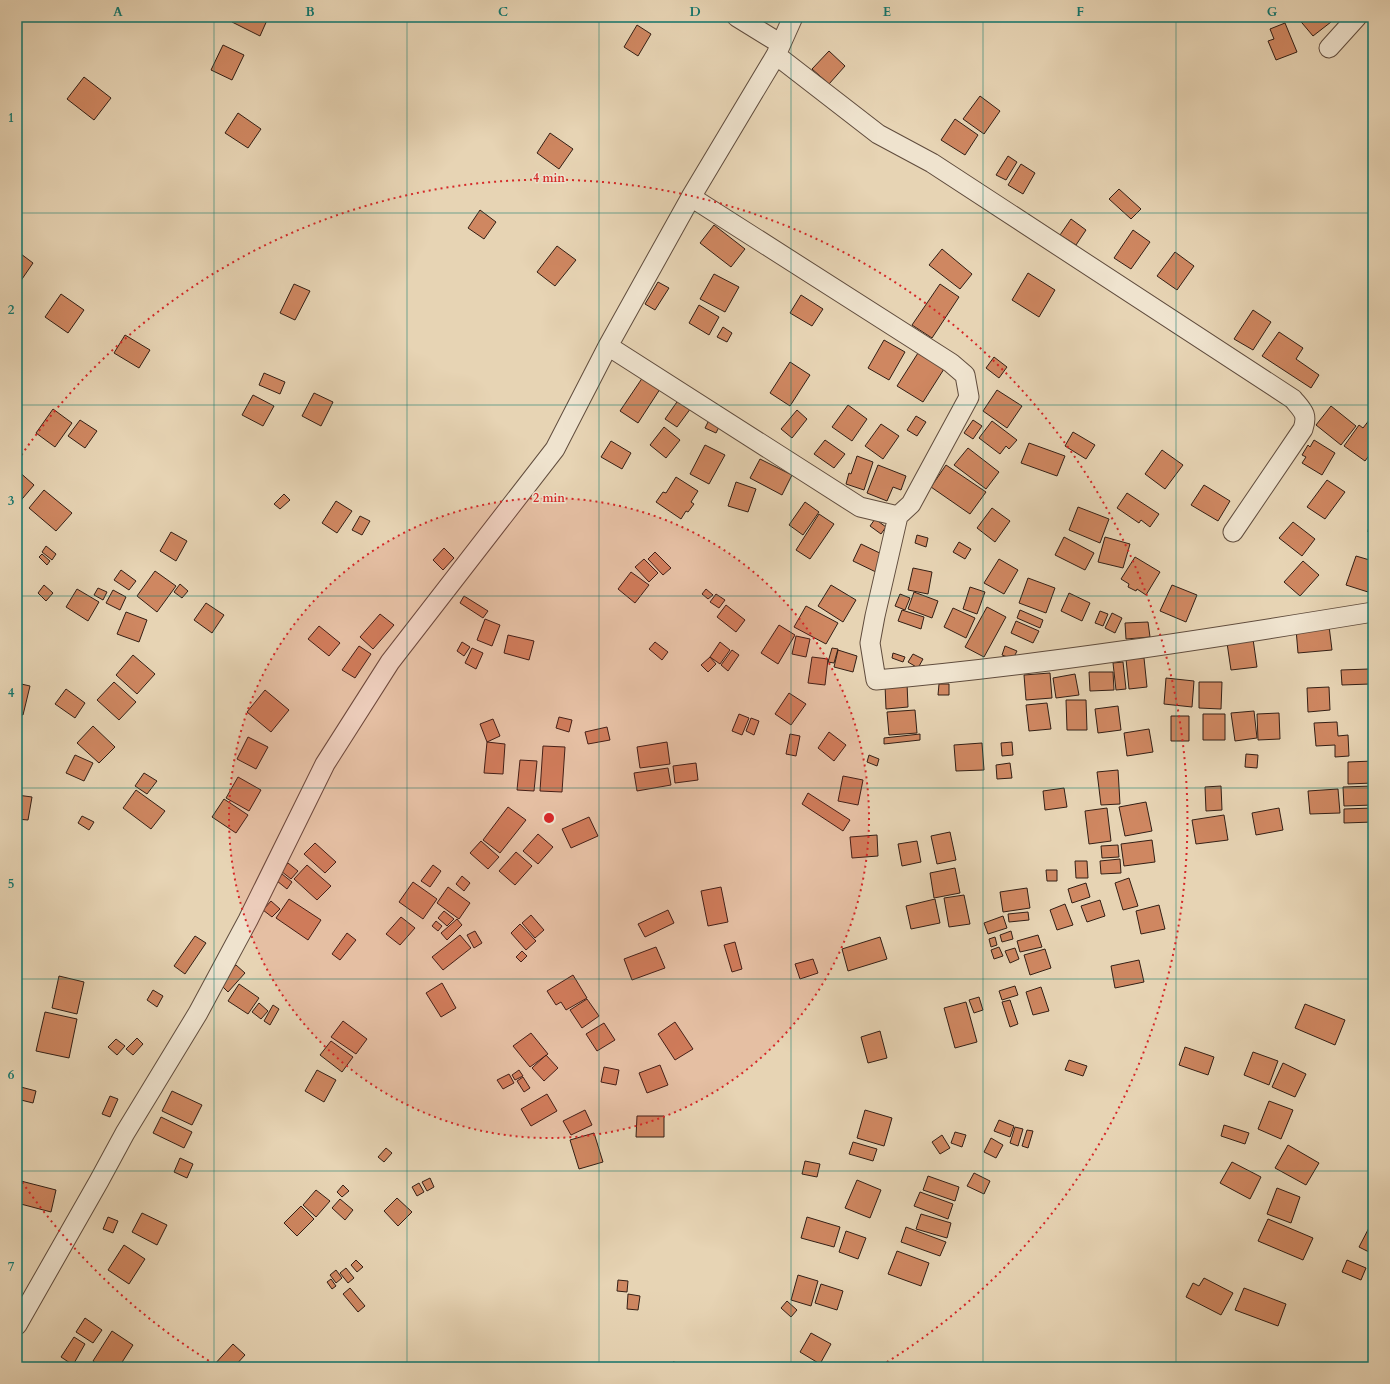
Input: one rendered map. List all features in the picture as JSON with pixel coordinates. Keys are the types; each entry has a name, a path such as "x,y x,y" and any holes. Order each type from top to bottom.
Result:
{"street":[{"path":"737,17 779,49 878,134 932,163 1293,399 1305,414 1306,422 1303,429 1233,532"},
{"path":"17,1325 92,1195 126,1132 198,1013 248,920 325,764 390,662 555,448 608,346 692,197 779,49 793,17"},
{"path":"1330,48 1357,17"},
{"path":"692,197 944,359 965,375 969,397 910,504 898,516 870,643 876,680 942,674 1191,641 1373,612"},
{"path":"608,346 860,507 898,516"}],"building":[{"path":"235,17 268,18 260,36 232,22"},
{"path":"1297,17 1327,17 1331,22 1313,36"},
{"path":"1285,23 1297,52 1276,60 1268,41 1274,39 1270,29"},
{"path":"637,25 651,34 638,56 624,47"},
{"path":"223,45 244,55 232,80 211,70"},
{"path":"829,51 845,66 829,84 812,69"},
{"path":"84,77 111,98 94,120 67,99"},
{"path":"980,96 1000,111 984,134 963,119"},
{"path":"238,113 261,129 248,148 225,133"},
{"path":"955,119 978,135 965,155 941,140"},
{"path":"550,133 573,149 559,169 537,153"},
{"path":"1008,156 1017,162 1006,180 996,175"},
{"path":"1021,164 1035,173 1023,194 1008,185"},
{"path":"1119,189 1141,209 1131,219 1109,199"},
{"path":"480,210 496,222 484,239 468,228"},
{"path":"1071,219 1086,230 1076,245 1060,235"},
{"path":"714,225 745,249 731,267 700,243"},
{"path":"1133,230 1150,242 1131,269 1114,258"},
{"path":"557,246 576,260 555,286 537,272"},
{"path":"942,249 972,274 960,289 929,265"},
{"path":"17,251 33,263 20,282 17,280"},
{"path":"1175,252 1194,266 1177,290 1157,276"},
{"path":"1028,273 1055,290 1039,317 1012,300"},
{"path":"714,274 739,287 725,312 700,299"},
{"path":"658,282 669,288 655,310 645,304"},
{"path":"294,284 310,291 295,320 280,313"},
{"path":"940,284 959,297 932,338 912,325"},
{"path":"61,294 84,310 68,333 45,317"},
{"path":"801,295 823,309 812,326 790,313"},
{"path":"699,305 719,317 709,335 689,323"},
{"path":"1253,310 1271,322 1253,350 1234,339"},
{"path":"723,327 732,333 727,342 717,337"},
{"path":"1279,332 1303,348 1296,359 1319,375 1311,388 1262,356"},
{"path":"125,335 150,350 139,368 114,353"},
{"path":"884,340 905,352 889,380 868,368"},
{"path":"918,353 944,369 923,402 897,386"},
{"path":"994,357 1007,367 999,378 986,368"},
{"path":"790,362 810,375 790,406 770,393"},
{"path":"264,373 285,382 280,394 259,385"},
{"path":"645,374 662,386 638,423 620,411"},
{"path":"997,390 1022,406 1007,428 983,411"},
{"path":"314,393 333,402 321,426 302,416"},
{"path":"253,395 274,406 263,426 242,415"},
{"path":"679,399 691,408 677,427 665,419"},
{"path":"848,405 867,419 852,441 832,427"},
{"path":"1331,406 1356,426 1341,445 1316,425"},
{"path":"53,409 72,423 55,447 36,433"},
{"path":"797,410 807,419 792,438 781,429"},
{"path":"916,416 926,422 917,436 907,430"},
{"path":"1370,419 1373,421 1373,450 1365,461 1344,446 1359,425 1363,428"},
{"path":"80,420 97,431 85,448 68,436"},
{"path":"709,420 720,425 716,433 705,428"},
{"path":"973,420 982,426 973,439 964,433"},
{"path":"992,421 1017,440 1009,449 1006,446 1000,454 979,438"},
{"path":"881,424 899,436 883,459 865,446"},
{"path":"664,427 680,440 666,458 650,445"},
{"path":"1073,432 1095,445 1086,459 1065,446"},
{"path":"825,440 845,454 834,468 814,454"},
{"path":"1314,440 1335,453 1322,475 1302,463 1306,457 1302,455 1308,445 1310,447"},
{"path":"611,441 631,453 622,469 601,457"},
{"path":"1029,443 1065,456 1057,476 1021,463"},
{"path":"705,445 725,455 709,484 690,474"},
{"path":"968,448 999,472 986,489 954,465"},
{"path":"1162,450 1183,465 1165,489 1145,474"},
{"path":"857,456 873,462 864,490 846,484 849,473 851,474"},
{"path":"760,459 792,475 782,495 750,478"},
{"path":"878,465 906,476 901,490 893,487 887,501 867,493"},
{"path":"946,465 986,492 970,514 931,487"},
{"path":"17,470 34,485 17,505"},
{"path":"676,477 698,491 691,502 694,504 688,512 686,511 681,519 656,502 663,492 666,493"},
{"path":"1327,480 1345,492 1325,519 1307,507"},
{"path":"736,482 756,489 748,512 728,506"},
{"path":"1204,485 1230,501 1218,521 1191,505"},
{"path":"44,490 72,513 56,531 29,508"},
{"path":"1127,493 1159,514 1150,527 1141,520 1139,523 1117,508"},
{"path":"284,494 290,500 280,509 274,504"},
{"path":"336,501 352,511 337,533 322,523"},
{"path":"805,502 819,512 803,535 789,525"},
{"path":"1078,507 1109,519 1100,543 1069,530"},
{"path":"992,508 1010,521 995,542 977,528"},
{"path":"1371,511 1373,511 1373,533 1368,532"},
{"path":"819,514 834,524 810,559 796,550"},
{"path":"360,516 370,521 362,535 352,530"},
{"path":"875,519 886,527 881,534 870,526"},
{"path":"1293,522 1315,539 1302,556 1279,538"},
{"path":"171,532 187,541 176,561 160,551"},
{"path":"917,535 928,538 926,547 915,543"},
{"path":"1064,537 1094,553 1085,570 1055,555"},
{"path":"1105,537 1130,544 1123,568 1098,562"},
{"path":"959,542 971,549 965,559 953,552"},
{"path":"861,544 886,556 878,573 853,561"},
{"path":"46,546 56,554 52,560 42,552"},
{"path":"444,548 454,558 443,570 433,560"},
{"path":"655,552 671,568 663,575 648,559"},
{"path":"42,554 50,561 47,565 39,557"},
{"path":"1356,556 1373,561 1373,577 1368,592 1346,585"},
{"path":"1135,557 1160,572 1146,595 1137,589 1136,591 1128,587 1129,584 1121,579"},
{"path":"644,559 658,573 649,582 635,567"},
{"path":"999,559 1018,570 1004,594 984,583"},
{"path":"1303,561 1319,575 1300,596 1284,582"},
{"path":"913,568 932,572 928,594 908,590"},
{"path":"121,570 136,581 129,590 114,580"},
{"path":"155,571 176,586 157,612 137,596"},
{"path":"631,572 649,585 635,603 618,589"},
{"path":"1028,578 1055,588 1046,613 1019,603"},
{"path":"180,584 188,591 182,598 174,592"},
{"path":"44,585 53,593 46,601 38,593"},
{"path":"831,585 856,600 843,622 818,606"},
{"path":"1172,585 1197,595 1186,622 1160,611"},
{"path":"970,587 985,592 977,614 963,609"},
{"path":"98,588 107,592 103,600 94,595"},
{"path":"77,589 99,602 88,621 66,607"},
{"path":"706,589 713,595 708,599 702,594"},
{"path":"113,590 126,597 120,610 106,603"},
{"path":"914,592 938,601 932,618 908,609"},
{"path":"1069,593 1090,603 1082,621 1061,611"},
{"path":"716,594 725,600 719,608 710,602"},
{"path":"900,594 910,598 905,610 895,606"},
{"path":"464,596 488,611 483,618 460,603"},
{"path":"206,603 224,615 212,633 194,620"},
{"path":"726,605 745,620 736,632 717,617"},
{"path":"806,606 838,623 826,644 794,627"},
{"path":"987,607 1006,617 984,657 965,647"},
{"path":"953,608 975,618 966,638 944,627"},
{"path":"902,610 924,617 921,629 898,621"},
{"path":"1020,610 1043,620 1040,628 1017,618"},
{"path":"1100,611 1108,614 1103,626 1095,623"},
{"path":"126,612 147,620 139,642 117,634"},
{"path":"1112,613 1122,618 1115,633 1105,628"},
{"path":"380,614 394,625 373,649 360,637"},
{"path":"485,619 500,625 492,646 477,640"},
{"path":"1016,621 1039,631 1033,643 1011,633"},
{"path":"1148,622 1150,637 1126,639 1125,623"},
{"path":"779,625 795,635 778,664 761,653"},
{"path":"319,626 340,643 329,656 308,639"},
{"path":"1329,626 1332,650 1298,653 1296,629"},
{"path":"508,635 534,641 529,660 504,653"},
{"path":"796,636 810,639 806,657 792,654"},
{"path":"1253,639 1257,667 1231,670 1227,643"},
{"path":"462,642 470,647 464,656 457,651"},
{"path":"655,642 668,652 662,660 649,649"},
{"path":"720,642 730,650 720,664 710,657"},
{"path":"359,646 371,654 355,678 342,670"},
{"path":"1005,646 1017,651 1013,659 1002,655"},
{"path":"472,648 483,653 476,669 465,663"},
{"path":"832,648 838,649 834,663 828,662"},
{"path":"732,650 739,655 728,671 721,665"},
{"path":"838,650 857,656 853,672 834,667"},
{"path":"893,653 905,657 903,662 892,658"},
{"path":"913,654 923,659 918,668 908,662"},
{"path":"133,655 155,674 137,694 116,675"},
{"path":"710,657 716,664 708,672 701,665"},
{"path":"812,657 828,659 825,685 808,683"},
{"path":"1144,658 1147,687 1129,689 1126,659"},
{"path":"1123,662 1126,689 1116,690 1113,663"},
{"path":"1369,669 1370,684 1342,685 1341,670"},
{"path":"1089,672 1113,672 1114,690 1090,691"},
{"path":"1050,673 1052,698 1026,700 1024,675"},
{"path":"1075,674 1079,695 1056,698 1053,678"},
{"path":"1166,678 1194,681 1192,707 1164,704"},
{"path":"114,682 136,702 119,720 97,700"},
{"path":"1199,682 1222,682 1221,709 1199,708"},
{"path":"17,683 30,686 23,715 17,713"},
{"path":"907,683 908,707 886,709 885,685"},
{"path":"939,684 949,684 949,695 938,695"},
{"path":"1329,687 1330,710 1308,712 1307,688"},
{"path":"66,689 85,703 75,718 55,704"},
{"path":"265,690 289,710 271,732 247,712"},
{"path":"789,693 806,704 791,725 775,714"},
{"path":"1066,700 1086,700 1087,730 1067,730"},
{"path":"1047,703 1051,729 1029,731 1026,705"},
{"path":"1118,706 1121,730 1098,733 1095,709"},
{"path":"915,710 917,733 889,735 887,712"},
{"path":"1254,711 1257,738 1235,741 1231,713"},
{"path":"1279,713 1280,739 1258,740 1257,714"},
{"path":"739,714 749,718 742,735 732,731"},
{"path":"1203,714 1225,714 1225,740 1203,740"},
{"path":"1171,716 1189,716 1189,741 1171,741"},
{"path":"559,717 572,720 569,732 556,728"},
{"path":"751,718 759,721 754,735 746,731"},
{"path":"493,719 500,736 487,742 480,724"},
{"path":"1337,722 1338,736 1348,735 1349,756 1335,757 1335,745 1316,746 1314,723"},
{"path":"93,726 115,747 99,763 77,743"},
{"path":"607,727 610,740 588,744 585,732"},
{"path":"1149,729 1153,752 1127,756 1124,733"},
{"path":"829,732 846,745 834,761 818,748"},
{"path":"790,734 800,736 796,756 786,754"},
{"path":"920,734 920,740 884,744 884,738"},
{"path":"248,737 268,747 256,769 237,759"},
{"path":"487,742 505,744 503,774 484,773"},
{"path":"667,742 670,764 640,768 637,747"},
{"path":"1012,742 1013,755 1002,756 1001,743"},
{"path":"982,743 984,770 956,771 954,745"},
{"path":"543,746 565,747 562,792 540,791"},
{"path":"1246,754 1258,755 1257,768 1245,767"},
{"path":"75,755 93,763 84,781 66,773"},
{"path":"869,755 879,759 877,766 867,762"},
{"path":"520,760 537,761 534,791 517,790"},
{"path":"1373,761 1373,783 1348,784 1348,762"},
{"path":"696,763 698,780 675,783 673,766"},
{"path":"1010,763 1012,778 997,779 996,765"},
{"path":"668,768 671,785 637,791 634,773"},
{"path":"1118,770 1120,804 1101,805 1097,772"},
{"path":"144,773 157,781 147,794 135,786"},
{"path":"843,776 863,780 858,805 838,801"},
{"path":"238,777 261,790 249,811 226,798"},
{"path":"1221,786 1222,810 1206,811 1205,787"},
{"path":"1373,786 1373,805 1344,806 1343,787"},
{"path":"1064,788 1067,807 1045,810 1043,791"},
{"path":"1338,789 1340,813 1310,814 1308,791"},
{"path":"136,790 165,811 151,829 123,808"},
{"path":"808,793 850,820 843,831 802,804"},
{"path":"17,795 32,797 28,820 17,819"},
{"path":"224,799 248,815 236,833 212,817"},
{"path":"1146,802 1152,831 1125,836 1119,807"},
{"path":"508,807 526,820 500,853 483,840"},
{"path":"1107,808 1111,841 1089,844 1085,811"},
{"path":"1279,808 1283,830 1256,835 1252,813"},
{"path":"1373,808 1373,822 1344,823 1344,809"},
{"path":"1224,815 1228,840 1196,844 1192,820"},
{"path":"82,816 94,822 89,830 78,823"},
{"path":"589,817 598,836 571,848 562,829"},
{"path":"950,832 956,860 937,864 931,836"},
{"path":"538,834 553,847 538,864 523,851"},
{"path":"877,835 878,856 852,858 850,837"},
{"path":"1152,840 1155,862 1124,866 1121,844"},
{"path":"481,841 499,857 488,869 470,853"},
{"path":"917,841 921,862 902,866 898,844"},
{"path":"315,843 336,862 325,873 304,854"},
{"path":"1118,845 1119,857 1102,858 1101,846"},
{"path":"516,852 532,866 515,885 499,871"},
{"path":"1120,859 1121,873 1101,874 1100,861"},
{"path":"1075,861 1087,861 1088,878 1076,878"},
{"path":"288,863 298,871 291,879 281,871"},
{"path":"307,865 331,886 317,900 294,879"},
{"path":"433,865 441,871 430,887 421,881"},
{"path":"955,868 960,893 934,898 930,873"},
{"path":"1046,870 1057,870 1057,881 1047,881"},
{"path":"282,874 292,882 287,889 277,881"},
{"path":"462,876 470,883 464,891 456,884"},
{"path":"1129,878 1138,906 1123,910 1115,883"},
{"path":"413,882 437,899 423,919 399,902"},
{"path":"1086,883 1090,897 1072,903 1068,889"},
{"path":"448,887 470,903 459,919 437,903"},
{"path":"721,887 728,922 708,926 701,891"},
{"path":"1027,888 1030,908 1003,912 1000,892"},
{"path":"964,895 970,924 949,927 944,898"},
{"path":"289,899 321,920 308,940 276,918"},
{"path":"935,899 940,923 911,929 906,906"},
{"path":"1100,900 1105,916 1087,922 1081,906"},
{"path":"271,901 280,909 272,917 263,910"},
{"path":"1065,904 1073,925 1057,930 1050,910"},
{"path":"1159,905 1165,929 1141,934 1136,911"},
{"path":"668,910 674,923 645,937 638,924"},
{"path":"444,911 454,919 447,926 438,918"},
{"path":"1028,912 1029,920 1009,922 1008,914"},
{"path":"531,915 544,930 535,938 522,923"},
{"path":"1003,916 1007,928 988,934 984,923"},
{"path":"401,917 415,928 400,945 386,934"},
{"path":"457,919 462,925 447,940 441,933"},
{"path":"436,921 442,926 438,931 432,926"},
{"path":"520,924 536,941 526,950 511,933"},
{"path":"475,931 482,943 474,948 467,935"},
{"path":"1011,931 1013,939 1002,942 1000,935"},
{"path":"347,933 356,940 340,960 332,954"},
{"path":"460,935 471,948 443,970 432,957"},
{"path":"1038,935 1042,947 1020,952 1017,941"},
{"path":"195,936 206,943 185,974 174,966"},
{"path":"880,937 887,959 848,971 842,949"},
{"path":"995,937 997,945 991,947 989,939"},
{"path":"735,942 742,969 732,972 724,945"},
{"path":"656,947 665,968 632,980 624,959"},
{"path":"999,947 1003,956 994,959 991,950"},
{"path":"1015,948 1019,959 1010,963 1005,951"},
{"path":"1045,949 1051,968 1030,975 1024,955"},
{"path":"522,951 527,956 521,962 516,957"},
{"path":"813,959 818,973 800,979 795,964"},
{"path":"1139,960 1144,982 1115,988 1111,966"},
{"path":"236,965 245,973 228,992 219,983"},
{"path":"573,975 587,998 566,1010 561,1002 556,1005 547,991"},
{"path":"59,976 84,982 77,1014 52,1008"},
{"path":"442,983 456,1008 441,1017 426,993"},
{"path":"239,984 259,998 248,1014 228,1001"},
{"path":"1015,986 1018,995 1002,1000 999,991"},
{"path":"1041,987 1049,1011 1033,1015 1026,992"},
{"path":"153,990 163,996 157,1007 147,1000"},
{"path":"979,997 983,1010 974,1013 969,1000"},
{"path":"587,999 599,1016 582,1028 570,1010"},
{"path":"1010,1000 1018,1024 1010,1027 1002,1002"},
{"path":"966,1002 977,1042 955,1048 944,1008"},
{"path":"259,1003 268,1011 261,1019 252,1012"},
{"path":"1305,1004 1345,1020 1335,1045 1295,1028"},
{"path":"273,1005 279,1009 270,1025 264,1021"},
{"path":"45,1012 77,1019 69,1058 36,1051"},
{"path":"343,1021 367,1039 356,1054 331,1037"},
{"path":"675,1022 693,1049 675,1060 658,1034"},
{"path":"604,1023 615,1040 597,1051 586,1034"},
{"path":"880,1031 887,1058 868,1063 861,1037"},
{"path":"531,1033 548,1054 530,1067 513,1046"},
{"path":"137,1038 143,1044 133,1055 126,1049"},
{"path":"116,1039 125,1046 117,1055 108,1047"},
{"path":"331,1041 353,1057 342,1072 320,1055"},
{"path":"1185,1047 1214,1057 1208,1075 1179,1065"},
{"path":"1253,1052 1278,1061 1269,1085 1244,1075"},
{"path":"546,1055 558,1068 544,1081 532,1068"},
{"path":"1069,1060 1087,1066 1083,1076 1065,1070"},
{"path":"1283,1063 1306,1074 1295,1097 1272,1087"},
{"path":"660,1065 668,1085 647,1093 639,1073"},
{"path":"604,1067 619,1070 616,1085 601,1082"},
{"path":"317,1070 336,1080 324,1102 305,1091"},
{"path":"519,1070 523,1076 515,1080 512,1075"},
{"path":"509,1074 514,1083 503,1089 497,1080"},
{"path":"523,1077 530,1088 524,1092 517,1081"},
{"path":"17,1086 36,1091 33,1103 17,1099"},
{"path":"172,1091 202,1105 192,1125 162,1111"},
{"path":"547,1094 557,1111 531,1126 521,1109"},
{"path":"110,1096 118,1099 110,1117 102,1114"},
{"path":"1269,1101 1293,1110 1281,1139 1258,1129"},
{"path":"585,1110 592,1125 571,1135 563,1121"},
{"path":"865,1110 892,1118 884,1146 857,1138"},
{"path":"637,1116 664,1116 664,1137 636,1137"},
{"path":"161,1117 192,1132 184,1148 153,1133"},
{"path":"999,1120 1014,1126 1010,1137 994,1131"},
{"path":"1224,1125 1249,1133 1245,1144 1221,1136"},
{"path":"1015,1127 1023,1129 1018,1146 1010,1143"},
{"path":"1027,1130 1033,1131 1028,1148 1022,1146"},
{"path":"955,1132 966,1135 962,1147 951,1143"},
{"path":"594,1133 603,1162 579,1169 570,1140"},
{"path":"942,1135 950,1148 940,1154 932,1142"},
{"path":"991,1138 1003,1145 996,1158 984,1152"},
{"path":"853,1142 877,1149 873,1161 849,1154"},
{"path":"1288,1145 1319,1163 1306,1185 1275,1168"},
{"path":"386,1148 392,1153 384,1162 378,1157"},
{"path":"180,1158 193,1164 187,1178 174,1172"},
{"path":"805,1161 820,1164 817,1177 802,1174"},
{"path":"1232,1162 1261,1177 1250,1199 1220,1183"},
{"path":"974,1173 990,1181 984,1194 967,1186"},
{"path":"928,1176 959,1187 955,1201 923,1190"},
{"path":"430,1178 434,1187 427,1191 422,1182"},
{"path":"17,1180 56,1190 51,1212 17,1203"},
{"path":"857,1180 881,1190 870,1218 845,1208"},
{"path":"419,1183 424,1192 417,1196 412,1187"},
{"path":"343,1185 349,1191 342,1197 337,1192"},
{"path":"1277,1188 1300,1197 1291,1223 1267,1214"},
{"path":"316,1190 330,1201 316,1217 303,1205"},
{"path":"920,1192 953,1204 948,1219 914,1206"},
{"path":"397,1198 412,1212 398,1226 384,1211"},
{"path":"340,1199 353,1210 345,1220 332,1208"},
{"path":"301,1206 314,1219 297,1236 284,1223"},
{"path":"142,1213 167,1225 157,1245 132,1232"},
{"path":"921,1214 951,1223 947,1238 916,1229"},
{"path":"108,1217 118,1221 113,1233 103,1229"},
{"path":"807,1217 840,1227 834,1247 801,1238"},
{"path":"1268,1219 1313,1238 1303,1260 1258,1241"},
{"path":"1371,1224 1373,1226 1373,1254 1359,1247"},
{"path":"906,1227 946,1242 940,1256 901,1242"},
{"path":"846,1231 866,1238 858,1259 839,1252"},
{"path":"124,1245 145,1259 129,1284 108,1270"},
{"path":"897,1251 929,1263 921,1286 888,1274"},
{"path":"356,1260 363,1267 357,1272 351,1265"},
{"path":"1347,1260 1366,1268 1361,1280 1342,1272"},
{"path":"346,1268 354,1278 348,1283 340,1273"},
{"path":"336,1270 342,1278 336,1283 330,1275"},
{"path":"798,1275 818,1281 811,1306 791,1300"},
{"path":"1204,1278 1233,1293 1221,1315 1186,1297 1193,1283 1199,1286"},
{"path":"331,1279 336,1286 332,1289 327,1282"},
{"path":"618,1280 628,1281 627,1292 617,1291"},
{"path":"821,1284 843,1291 837,1310 815,1303"},
{"path":"350,1288 365,1306 358,1312 343,1294"},
{"path":"1244,1288 1286,1304 1278,1326 1235,1310"},
{"path":"628,1294 640,1296 638,1310 627,1309"},
{"path":"787,1301 797,1310 791,1317 781,1308"},
{"path":"85,1318 102,1330 93,1343 76,1332"},
{"path":"112,1331 133,1345 119,1367 102,1367 93,1361"},
{"path":"811,1333 831,1344 820,1364 800,1352"},
{"path":"74,1337 85,1344 73,1365 61,1357"},
{"path":"233,1344 245,1355 234,1367 214,1367 213,1366"},
{"path":"673,1362 694,1366 694,1367 673,1367"}]}
